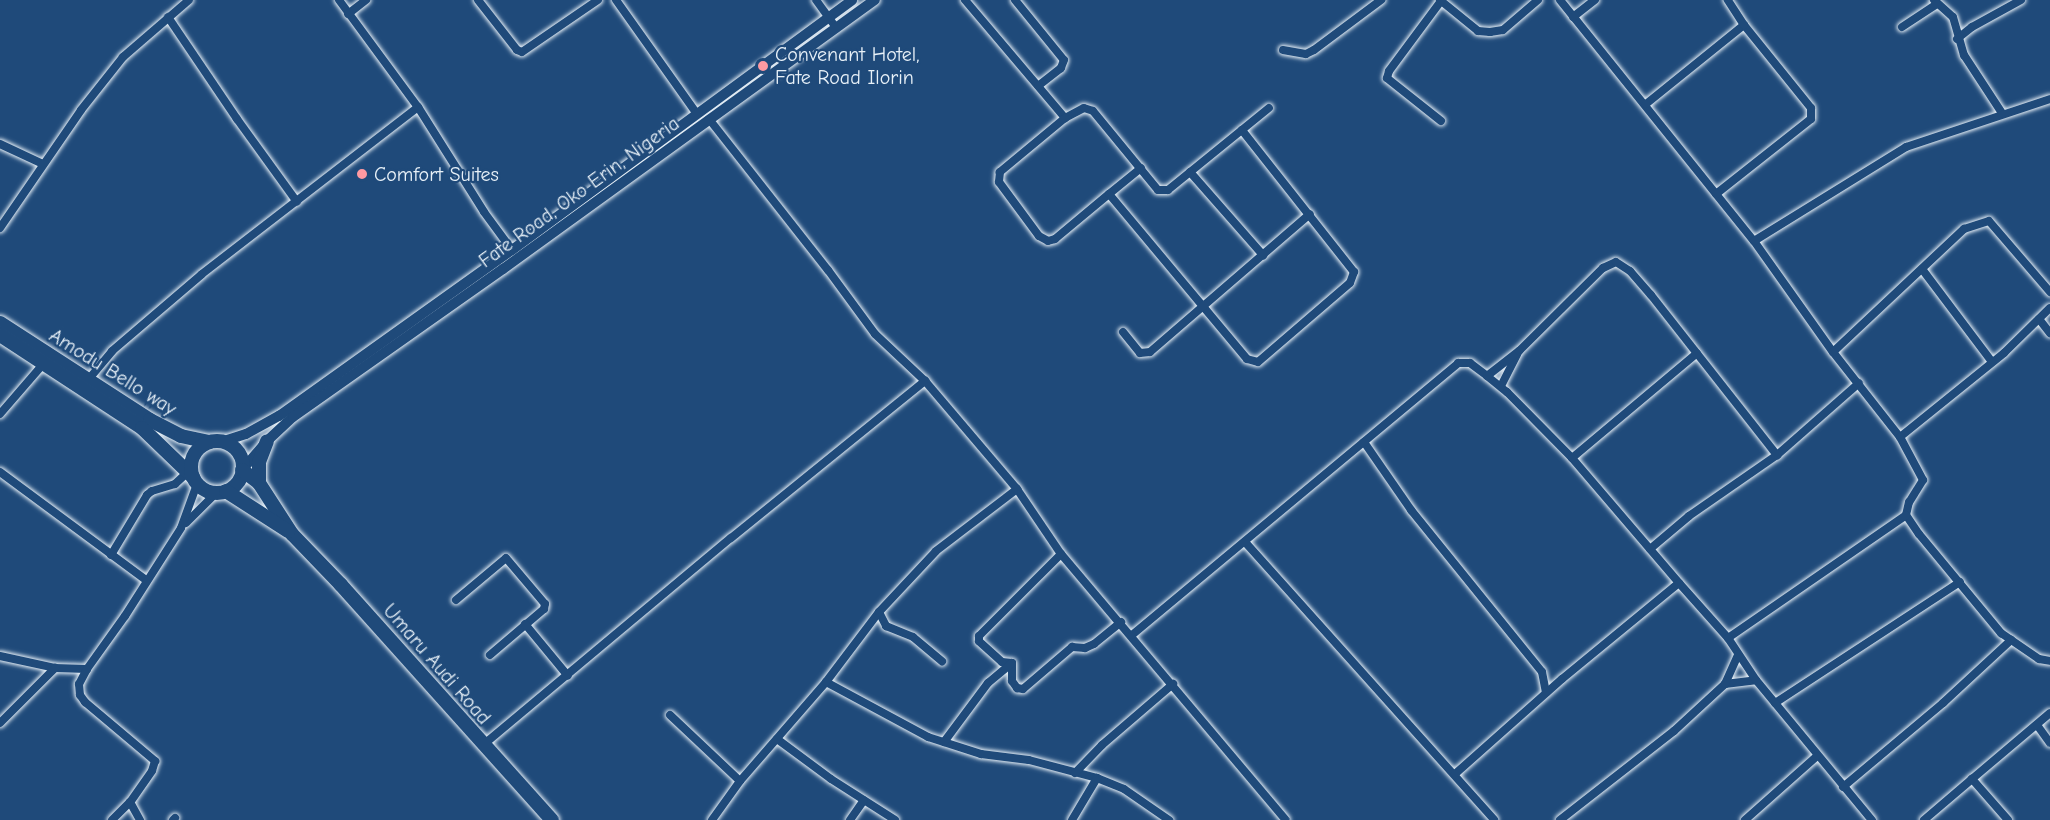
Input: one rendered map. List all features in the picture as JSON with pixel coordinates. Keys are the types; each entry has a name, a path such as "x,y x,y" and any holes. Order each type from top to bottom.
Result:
{"main road":[{"name":"Amodu Bello way","path":"0,323 167,430 215,442"},
{"name":"Amodu Bello way","path":"0,335 142,428 192,478"},
{"path":"259,483 259,462 267,441"},
{"path":"221,492 235,486 243,470 240,456 235,449 215,442 193,456 192,478 202,489 221,492 292,534"},
{"path":"243,470 259,483 292,534"},
{"name":"Umaru Audi Road","path":"292,534 342,585 483,746 552,820"}],"street":[{"path":"0,228 81,110 123,57 189,0"},
{"path":"339,0 418,107 484,212 512,250"},
{"path":"348,14 366,0"},
{"path":"478,0 517,50 522,52 598,0"},
{"path":"616,0 697,114"},
{"path":"816,0 836,27"},
{"name":"Fate Road, Oko Erin, Nigeria","path":"215,442 262,426 304,398 512,250 852,0"},
{"name":"Fate Road, Oko Erin, Nigeria","path":"243,470 267,441 303,410 503,269 875,0"},
{"path":"965,0 1065,118"},
{"path":"1015,0 1064,60 1061,68 1038,86"},
{"path":"1283,51 1306,54 1314,50 1381,0"},
{"path":"1441,121 1388,78 1389,71 1441,0 1478,31 1490,33 1503,30 1538,0"},
{"path":"1560,0 1754,241 1833,352 1900,437 1923,480 1908,502 1906,515 1728,638"},
{"path":"1574,16 1595,0"},
{"path":"1716,194 1811,119 1811,108 1744,25 1728,0"},
{"path":"1958,39 1972,27 2021,0"},
{"path":"1902,27 1935,2 1953,17 1972,27"},
{"path":"168,17 297,202"},
{"path":"1953,17 1964,56 2002,114"},
{"path":"1646,104 1744,25"},
{"path":"1754,241 1906,147 2050,99"},
{"path":"88,380 112,351 202,274 418,107"},
{"path":"1141,168 1054,239 1048,241 1039,236 999,182 1000,172 1065,118 1084,108 1094,111 1141,168 1152,184 1164,191 1269,108"},
{"path":"709,119 828,270 875,334 925,381 1017,489 1061,554 1132,635 1286,820"},
{"path":"1108,194 1254,363 1350,283 1354,272 1242,130"},
{"path":"0,144 43,164"},
{"path":"1190,172 1263,255"},
{"path":"1124,332 1140,353 1145,355 1310,214"},
{"path":"1833,352 1964,229 1989,221 2050,292"},
{"path":"1487,376 1519,351 1587,282 1603,268 1616,262 1630,271 1777,455"},
{"path":"1922,269 1992,362"},
{"path":"1900,437 1992,362 2050,308"},
{"path":"2039,319 2050,333"},
{"path":"1501,386 1519,351"},
{"path":"1572,458 1697,353"},
{"path":"0,414 44,363"},
{"path":"1132,635 1458,363 1470,363 1501,386 1572,458 1728,638 1756,680 1872,820"},
{"path":"483,746 730,538 925,381"},
{"path":"1650,549 1689,516 1777,455 1858,382"},
{"path":"1364,442 1411,510 1542,672 1546,693"},
{"path":"0,472 146,580"},
{"path":"181,528 192,478"},
{"path":"111,555 147,495 152,491 192,478"},
{"path":"712,820 740,781 826,682 879,612 936,551 1017,489"},
{"path":"112,820 130,802 152,771 155,761 85,702 80,694 79,684 181,528 221,492"},
{"path":"1906,515 1988,618 2011,640 2038,659 2050,661"},
{"path":"1245,542 1494,820"},
{"path":"1012,663 1002,662 979,641 979,636 1061,554"},
{"path":"456,600 506,558 545,604 544,609 490,655"},
{"path":"1775,703 1960,582"},
{"path":"1455,774 1562,679 1679,583"},
{"path":"879,612 886,626 913,637 942,661"},
{"path":"1012,663 1012,681 1017,688 1023,689 1072,647 1085,648 1094,644 1121,622"},
{"path":"525,624 568,676"},
{"path":"1844,787 1943,703 2011,640"},
{"path":"1560,820 1674,731 1725,684 1738,655"},
{"path":"0,656 55,668 87,669"},
{"path":"944,742 972,701 988,683 1012,663"},
{"path":"0,723 55,668"},
{"path":"1542,672 1562,679"},
{"path":"1725,684 1756,680"},
{"path":"826,682 927,737 981,754 1029,760 1097,778 1124,789 1168,820"},
{"path":"1075,772 1102,745 1173,684"},
{"path":"1924,820 2050,713"},
{"path":"670,715 740,781"},
{"path":"2037,725 2050,743"},
{"path":"777,739 895,820"},
{"path":"1745,820 1817,756"},
{"path":"1072,820 1097,778"},
{"path":"1972,780 2008,820"},
{"path":"850,820 864,800"},
{"path":"130,802 140,820"}],"place":[{"name":"Convenant Hotel, Fate Road Ilorin","path":"763,66"},
{"name":"Comfort Suites","path":"362,174"}]}
